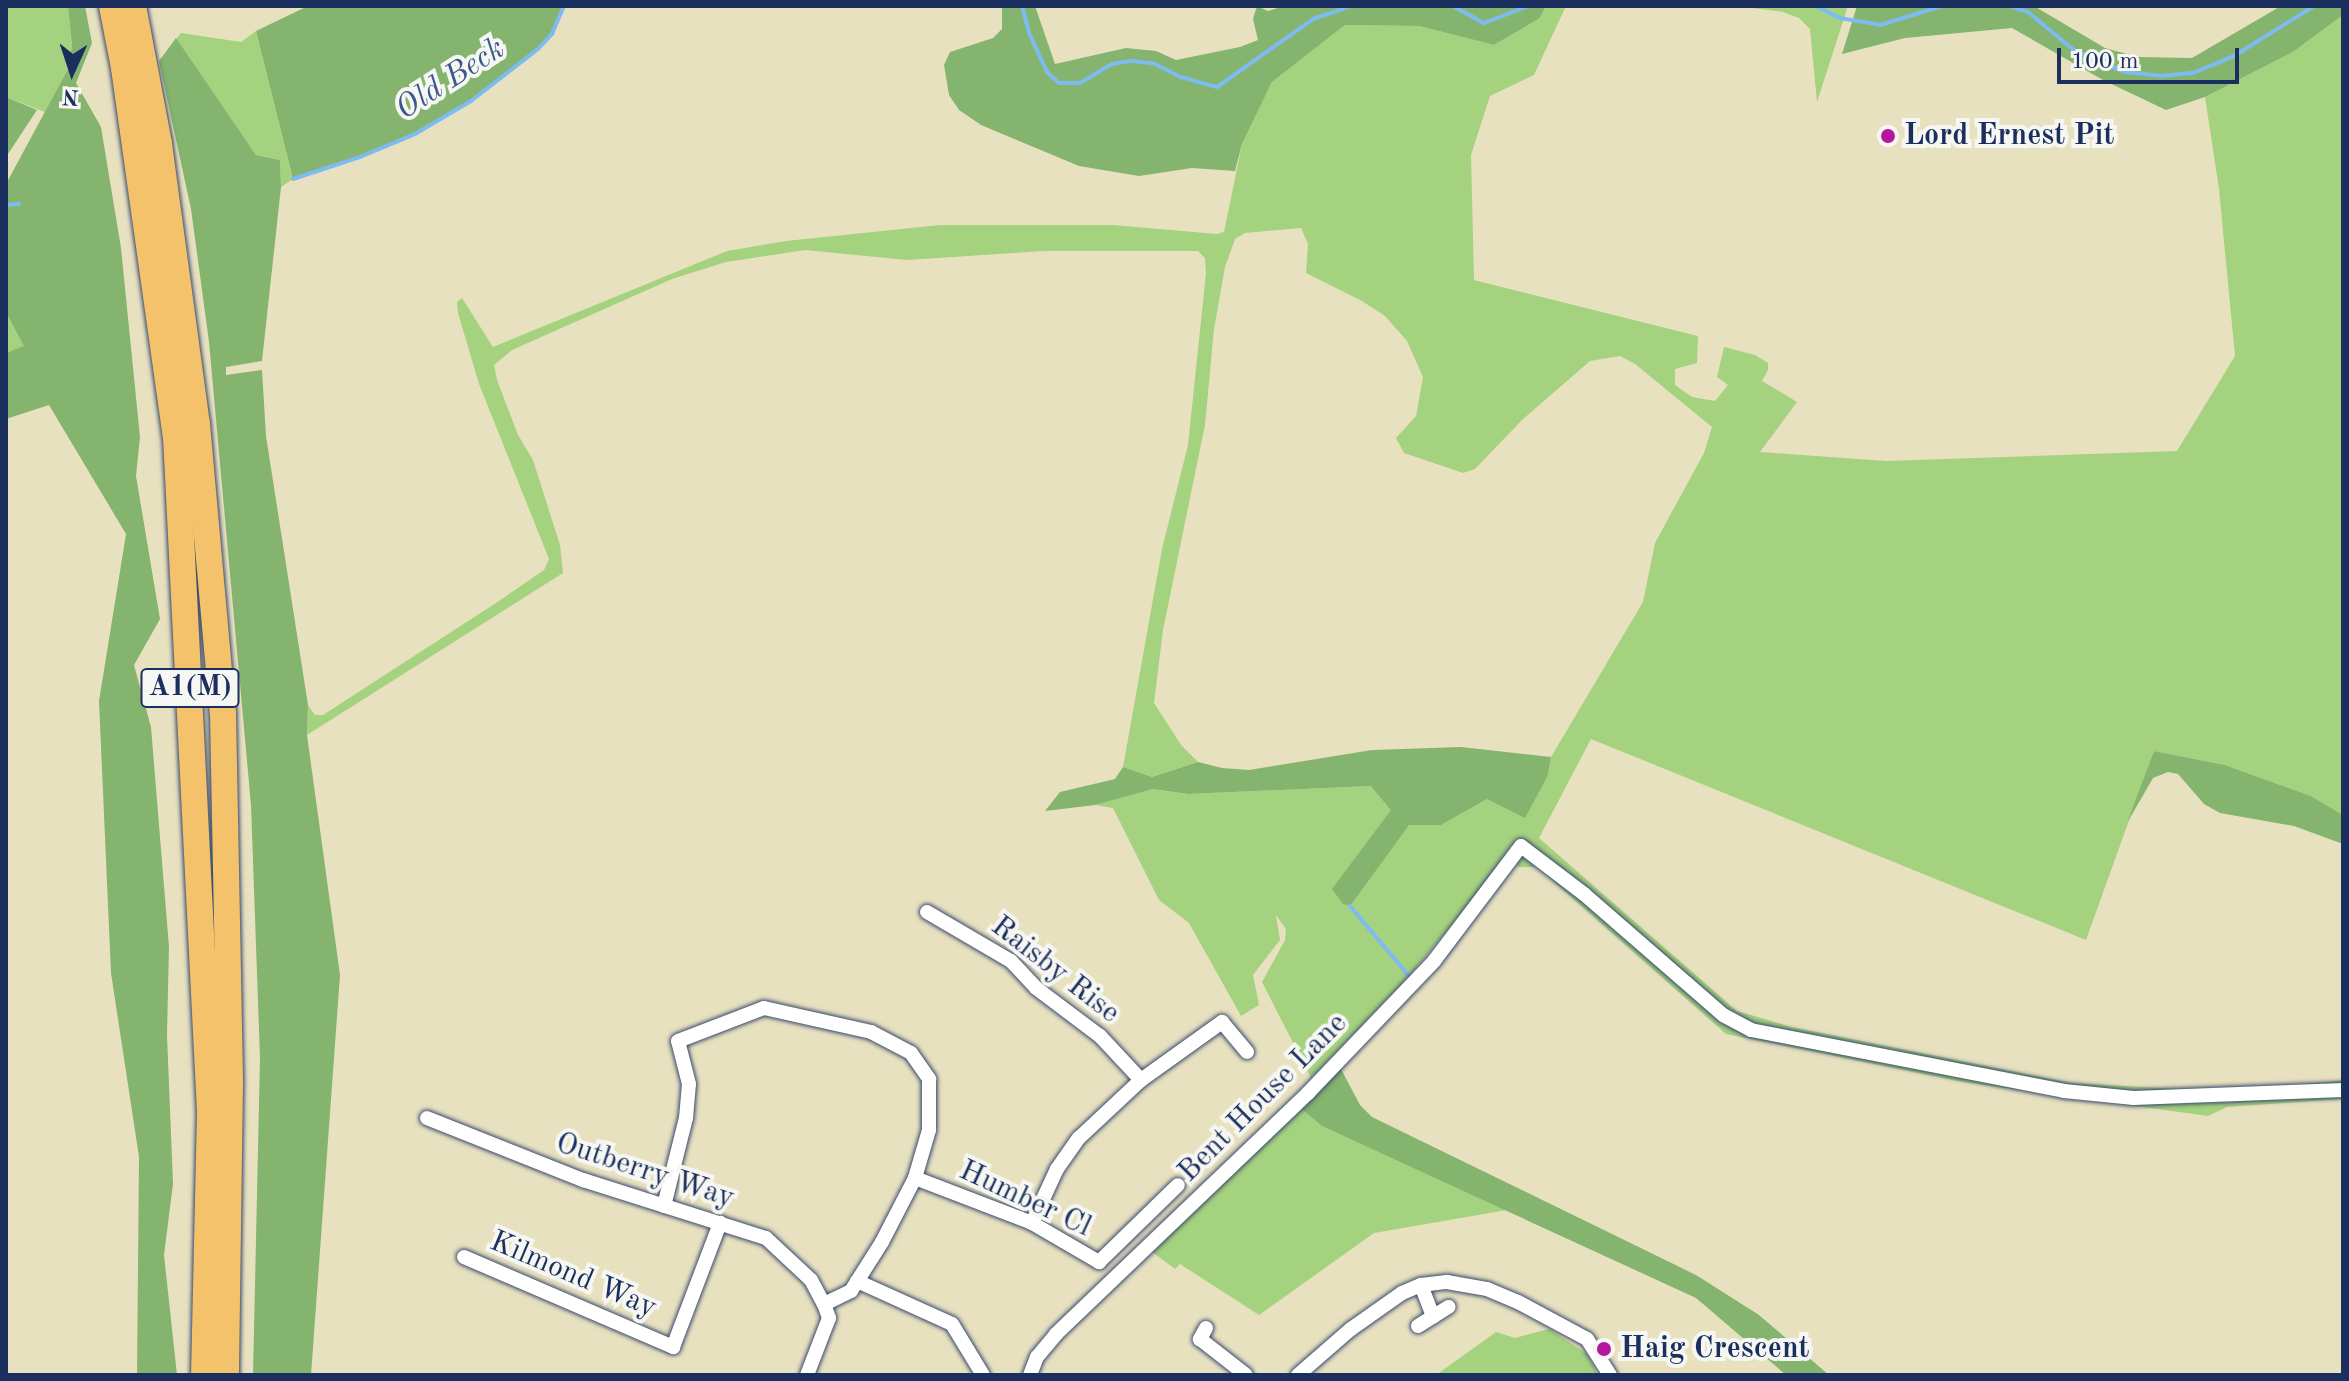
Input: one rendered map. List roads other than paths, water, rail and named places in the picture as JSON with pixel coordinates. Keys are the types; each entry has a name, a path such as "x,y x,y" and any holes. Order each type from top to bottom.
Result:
{"highway":[{"name":"A1(M)","path":"112,6 124,68 176,436 210,1112 204,1375"},
{"name":"A1(M)","path":"133,6 164,173 197,424 223,713 230,1084 226,1375"}],"street":[{"name":"Bent House Lane","path":"1030,1375 1037,1357 1056,1334 1308,1093 1434,961 1493,888 1521,846 1584,894 1723,1015 1751,1030 2078,1093 2134,1098 2343,1090"},
{"name":"Raisby Rise","path":"927,912 1011,961 1036,988 1100,1036 1141,1080"},
{"path":"664,1206 686,1118 689,1084 678,1041 764,1008 871,1032 911,1053 929,1079 929,1130 915,1178 851,1291 824,1304 829,1318 807,1375"},
{"path":"1032,1223 1057,1169 1079,1138 1141,1080 1222,1022 1247,1052"},
{"name":"Outberry Way","path":"427,1118 583,1180 766,1238 811,1280 824,1304"},
{"name":"Humber Cl","path":"915,1178 1032,1223 1099,1262 1178,1185"},
{"name":"Kilmond Way","path":"464,1257 673,1347 720,1223"},
{"path":"857,1281 952,1324 983,1375"},
{"path":"1427,1284 1433,1317"},
{"path":"1298,1375 1381,1307 1427,1284 1487,1289 1523,1304 1587,1339 1610,1375"},
{"path":"1418,1326 1449,1307"},
{"path":"1185,1341 1203,1333 1246,1375"}],"waterway":[{"name":"Old Beck","path":"293,179 360,157 415,134 471,101 538,49 552,34 564,6"},
{"name":"Old Beck","path":"1022,6 1029,33 1047,72 1059,83 1080,83 1112,64 1132,61 1155,64 1181,77 1217,87 1313,19 1351,6"},
{"name":"Old Beck","path":"1453,6 1484,23 1528,6"},
{"name":"Old Beck","path":"1816,6 1840,18 1880,25 1942,6"},
{"name":"Old Beck","path":"2009,6 2028,12 2075,51 2125,72 2162,76 2193,73 2234,56 2314,6"},
{"name":"Old Beck","path":"6,205 19,204"},
{"path":"1350,906 1409,976"}],"place":[{"name":"Lord Ernest Pit","path":"1888,136"},
{"name":"Haig Crescent","path":"1604,1349"}]}
